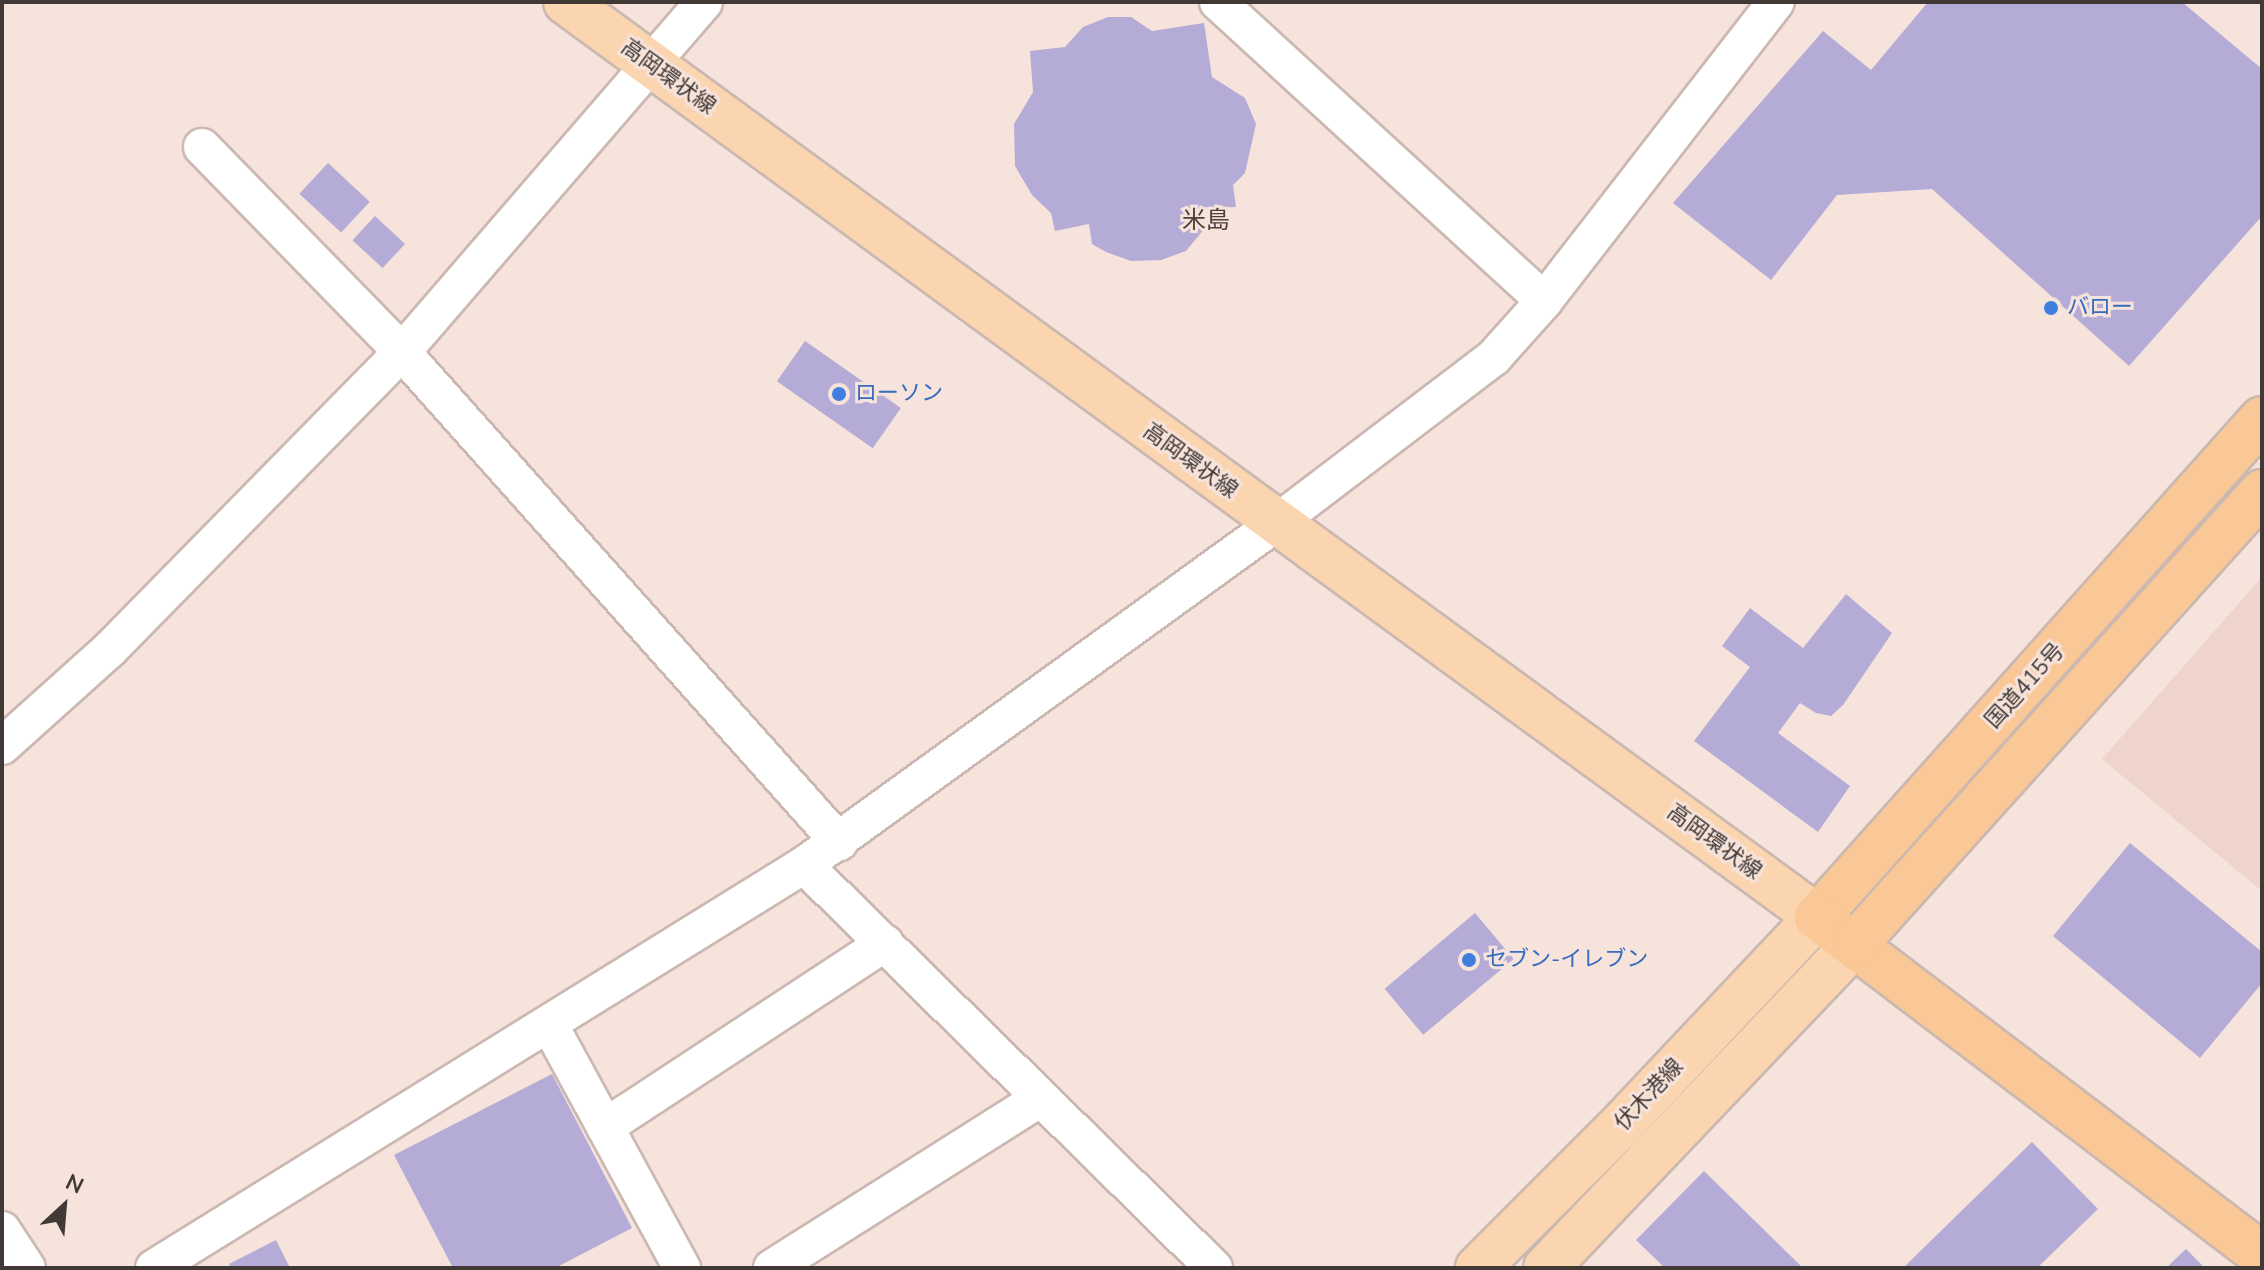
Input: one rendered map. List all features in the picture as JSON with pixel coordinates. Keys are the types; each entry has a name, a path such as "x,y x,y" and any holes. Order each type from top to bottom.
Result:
{"highway":[{"name":"国道415号","path":"1817,917 2262,419"},
{"path":"1854,945 2262,492"},
{"path":"1817,917 2262,1255"}],"main road":[{"name":"高岡環状線","path":"566,2 1275,524 1817,917"},
{"name":"伏木港線","path":"1478,1268 1617,1129 1817,917"},
{"name":"伏木港線","path":"1546,1268 1854,945"}],"street":[{"path":"2,746 110,649 402,352 704,2"},
{"path":"1218,2 1544,301"},
{"path":"154,1268 839,842 1275,524 1494,357 1544,301 1776,2"},
{"path":"202,147 402,352 839,842"},
{"path":"804,865 1214,1268"},
{"path":"605,1127 885,943"},
{"path":"549,1024 682,1268"},
{"path":"772,1268 1041,1098"},
{"path":"2,1230 27,1268"}],"shaded area":[{"path":"2262,577 2262,891 2102,759"}],"building":[{"path":"1928,2 2182,2 2262,69 2262,216 2129,366 1932,189 1837,195 1771,280 1673,203 1823,31 1871,70"},
{"path":"1108,17 1131,17 1152,31 1204,23 1212,77 1245,98 1256,124 1245,173 1233,185 1236,207 1200,208 1205,228 1186,251 1161,260 1131,261 1106,252 1092,244 1089,224 1055,231 1051,213 1032,195 1015,166 1014,124 1033,92 1030,51 1065,47 1083,27"},
{"path":"328,163 370,202 341,233 299,194"},
{"path":"375,216 405,244 382,268 352,240"},
{"name":"ローソン","path":"805,341 901,408 873,448 777,381"},
{"path":"1846,594 1892,633 1843,705 1831,716 1816,713 1800,703 1778,733 1850,786 1818,832 1694,741 1750,667 1722,646 1750,608 1803,648"},
{"path":"2130,843 2262,952 2262,983 2200,1058 2053,936"},
{"path":"1475,913 1514,959 1423,1035 1385,989"},
{"path":"552,1074 632,1228 555,1268 453,1268 394,1155"},
{"path":"2032,1142 2098,1209 2037,1268 1903,1268"},
{"path":"1704,1171 1803,1268 1665,1268 1636,1240"},
{"path":"276,1240 290,1268 231,1268 229,1264"},
{"path":"2186,1249 2205,1268 2166,1268"}],"place":[{"name":"バロー","path":"2051,308"},
{"name":"ローソン","path":"839,394"},
{"name":"セブン-イレブン","path":"1469,960"}],"district":[{"name":"米島","path":"1206,221"}]}
